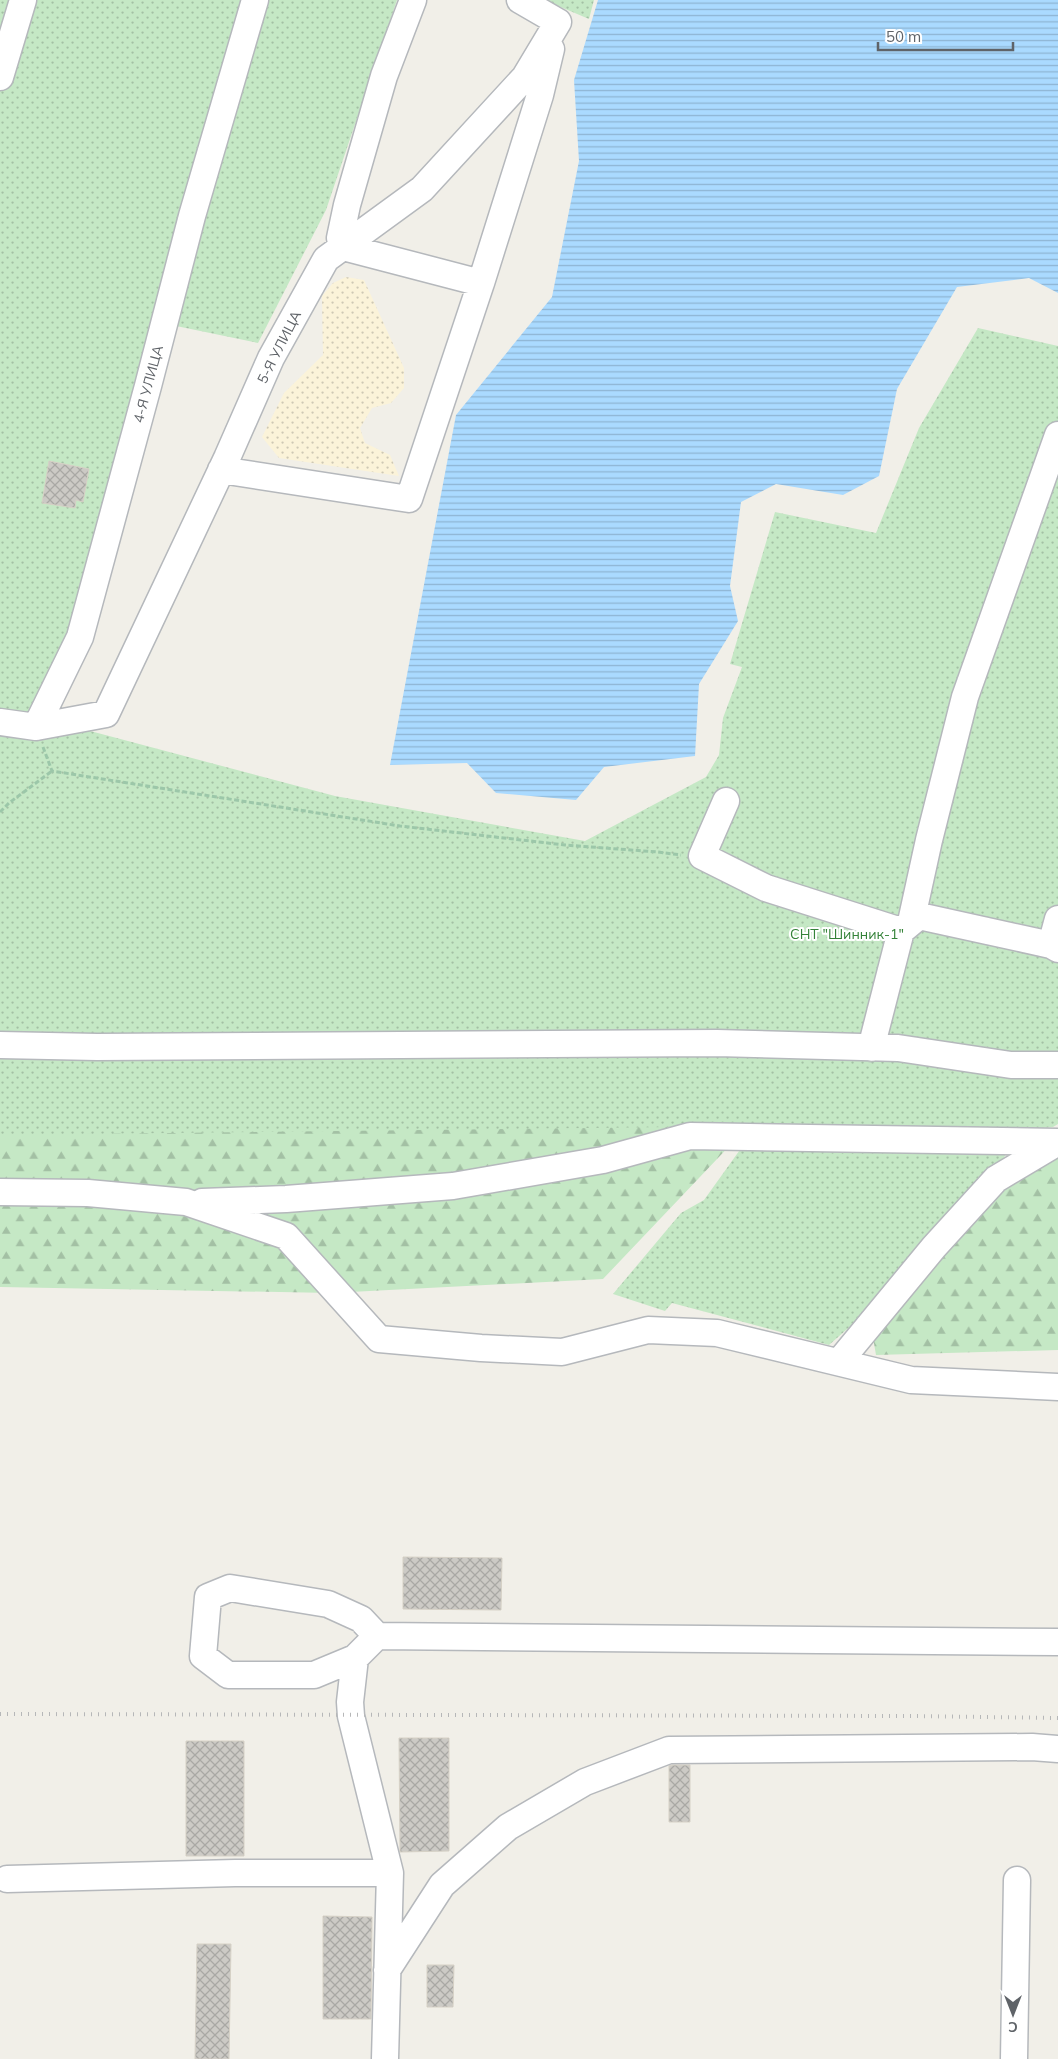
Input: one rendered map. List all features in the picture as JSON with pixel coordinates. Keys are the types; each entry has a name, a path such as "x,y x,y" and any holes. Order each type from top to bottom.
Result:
{"lane":[{"path":"0,78 23,0"},
{"name":"4-Я УЛИЦА","path":"36,727 80,637 192,216 255,0"},
{"path":"413,0 384,76 347,205 340,238 343,247 481,282"},
{"path":"221,470 409,499 481,282 540,95 558,22 520,0"},
{"name":"5-Я УЛИЦА","path":"36,727 106,714 276,350 326,259 422,189 525,77 558,22"},
{"path":"871,1048 906,927 965,697 1058,434"},
{"path":"0,722 36,727"},
{"path":"726,801 702,856 766,888 906,927"},
{"path":"906,927 918,916 1055,947 1058,920"},
{"path":"0,1045 117,1047 717,1043 898,1048 1011,1065 1058,1065"},
{"path":"0,1192 88,1194 186,1202 286,1198 453,1186 603,1160 690,1136 1058,1142"},
{"path":"839,1362 934,1247 996,1179 1058,1142"},
{"path":"186,1202 286,1236 379,1339 481,1348 562,1352 648,1330 717,1333 911,1380 1058,1387"},
{"path":"378,1636 361,1619 328,1604 230,1588 208,1597 203,1656 228,1676 314,1675 355,1658 378,1636 1058,1642"},
{"path":"355,1658 350,1702 351,1716 390,1873 385,2059"},
{"path":"387,1970 442,1885 508,1827 585,1782 669,1750 1032,1747 1058,1749"},
{"path":"7,1879 235,1873 390,1873"},
{"path":"1014,2059 1017,1880"}],"path":[{"path":"36,727 52,772"},
{"path":"0,812 9,803 52,772 400,826 566,845 658,852 710,860"}],"green space":[{"name":"СНТ \"Шинник-1\"","path":"0,0 397,0 326,210 258,343 152,321 77,624 30,715 335,796 585,841 706,777 719,755 723,718 742,667 730,664 775,512 876,533 919,428 978,328 1058,346 1058,1124 1053,1127 1021,1130 1000,1164 854,1323 829,1345 672,1303 665,1311 613,1294 681,1213 704,1200 757,1126 0,1135"},
{"path":"544,0 594,0 589,19"},
{"path":"756,1118 603,1279 331,1293 0,1287 0,1119"},
{"path":"1058,1138 1058,1350 876,1355 870,1320 1003,1176"}],"sand":[{"path":"346,277 364,280 404,368 404,388 391,403 372,408 360,428 365,443 390,455 399,476 279,458 262,437 284,393 323,355 322,296 333,283"}],"water":[{"path":"598,0 1058,0 1058,293 1029,278 957,287 897,389 879,476 843,495 776,484 741,502 730,586 738,621 699,684 695,756 604,767 576,800 496,793 467,763 390,765 456,415 552,297 579,161 574,80"}],"building":[{"path":"49,461 89,469 83,502 76,500 75,508 42,503"},
{"path":"403,1557 502,1558 501,1610 403,1609"},
{"path":"399,1738 449,1738 449,1851 400,1852"},
{"path":"186,1741 244,1741 244,1856 186,1856"},
{"path":"690,1765 690,1822 669,1822 669,1766"},
{"path":"323,1916 372,1917 371,2019 323,2019"},
{"path":"197,1944 231,1944 229,2059 195,2059"},
{"path":"427,1965 454,1965 453,2007 427,2007"}],"railway":[{"path":"0,1714 1058,1718"}]}
